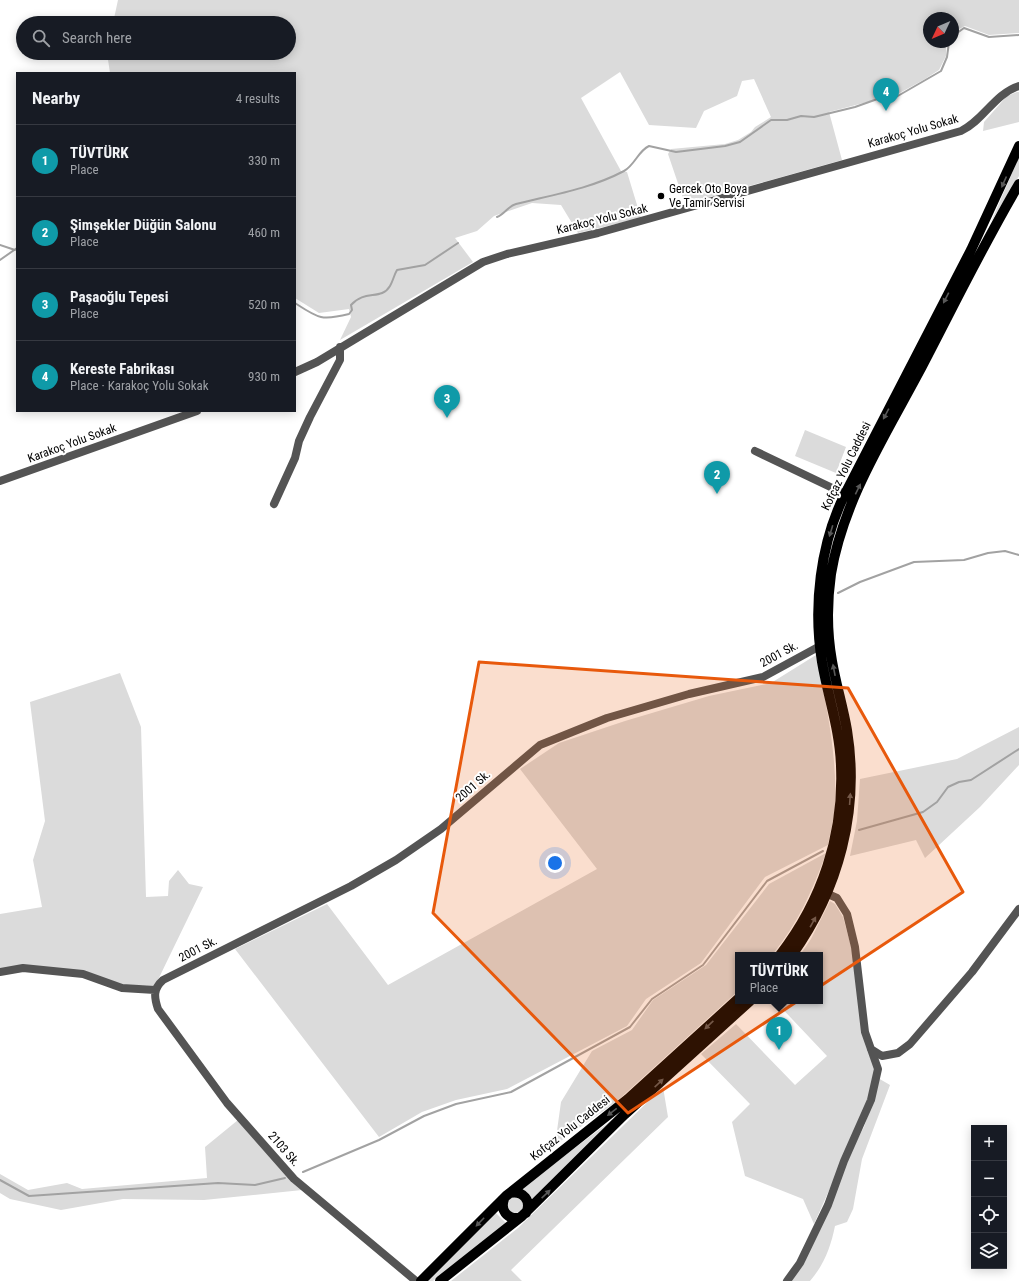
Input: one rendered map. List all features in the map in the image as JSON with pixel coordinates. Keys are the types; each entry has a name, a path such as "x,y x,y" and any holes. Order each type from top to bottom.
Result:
{"main road":[{"name":"Kofçaz Yolu Caddesi","path":"782,952 823,891 835,839 841,787 841,766 837,728 820,646 819,599 822,570 829,539 845,494 972,250 1019,146"},
{"name":"Kofçaz Yolu Caddesi","path":"794,952 809,930 823,891 843,846 850,795 847,731 829,636 829,594 838,543 848,512 869,466 999,219 1019,184"},
{"name":"Kofçaz Yolu Caddesi","path":"421,1281 507,1196 628,1099 735,1002"},
{"name":"Kofçaz Yolu Caddesi","path":"440,1281 522,1216 624,1115 747,1004"},
{"path":"518,1192 525,1197 528,1205 522,1216 509,1217 506,1214 502,1207 507,1196 518,1192"}],"street":[{"name":"Karakoç Yolu Sokak","path":"296,372 317,362 483,262 507,254 598,234 961,131 972,126 1000,96 1018,87"},
{"path":"274,504 295,458 310,416 340,360 340,347"},
{"name":"Karakoç Yolu Sokak","path":"0,481 194,412"},
{"path":"755,451 845,494"},
{"name":"2001 Sk.","path":"156,988 163,980 351,886 396,860 441,829 540,745 607,718 689,694 763,677 820,646"},
{"path":"787,1281 800,1263 828,1205 844,1160 872,1100 878,1069 865,1032 855,947 847,914 837,898 823,891"},
{"path":"871,1049 882,1056 898,1054 910,1044 972,972 1019,909"},
{"path":"0,972 23,968 83,974 122,988 156,988"},
{"name":"2103 Sk.","path":"156,988 155,1000 158,1009 227,1103 294,1178 416,1281"}],"highlighted area":[{"path":"479,662 848,688 963,892 628,1113 433,913"}],"shaded area":[{"path":"118,0 1019,0 1019,33 989,35 965,26 959,29 959,12 923,12 923,48 946,48 946,56 939,70 896,95 883,95 871,101 829,112 842,160 685,204 668,154 671,149 725,144 738,140 771,117 754,79 742,81 737,96 704,111 696,128 649,125 620,72 581,98 621,171 627,172 641,218 578,233 561,205 532,203 494,216 477,231 455,238 473,262 340,340 351,317 349,309 319,313 296,299 296,72 110,72 108,60 296,60 296,16 115,16"},
{"path":"1019,92 1019,122 983,131 984,122 1007,96"},
{"path":"1019,157 1019,176 991,222"},
{"path":"805,430 846,447 836,473 795,456"},
{"path":"816,655 833,747 835,808 828,845 765,877 701,963 646,999 627,1026 507,1089 456,1100 422,1112 379,1137 235,949 327,904 388,985 597,869 520,769 559,743 625,721 709,696 771,683"},
{"path":"120,673 141,727 146,897 168,896 169,881 178,870 189,884 203,887 155,986 122,985 84,971 0,970 0,914 42,907 33,860 45,821 30,702"},
{"path":"1019,727 1019,765 980,807 925,858 916,840 850,856 857,821 860,779 957,759"},
{"path":"826,853 804,907 774,952 735,952 735,994 616,1102 555,1145 561,1102 592,1051 632,1030 653,1000 706,965 769,884"},
{"path":"830,901 835,904 843,917 852,950 876,1069 870,1099 814,1224 803,1199 745,1176 732,1122 750,1104 701,1054 736,1024 795,1085 827,1056 778,1004 823,1004 823,952 802,952 811,939"},
{"path":"878,1078 890,1085 862,1159 853,1209 847,1222 835,1226 826,1255 810,1281 791,1281 846,1161 864,1127 873,1101"},
{"path":"663,1087 668,1117 511,1270 522,1281 451,1281 518,1228"},
{"path":"617,1116 534,1200 522,1188"},
{"path":"238,1120 302,1190 204,1200 123,1199 61,1210 10,1199 0,1193 0,1174 28,1190 67,1183 82,1189 207,1178 205,1147"},
{"path":"512,1197 518,1197 523,1202 521,1211 518,1213 512,1213 507,1208 507,1202"},
{"path":"495,1212 507,1224 433,1281 428,1281"}],"waterway":[{"path":"959,32 964,28 989,37 1019,35"},
{"path":"497,217 516,204 571,191 624,171 642,151 649,146 676,152 725,146 740,142 771,120 787,120 801,116 814,117 855,107 883,97 896,97 941,71 947,57 948,48"},
{"path":"296,304 320,317 326,318 349,314 352,310 351,305 356,300 362,297 382,293 386,290 390,286 397,270 425,265 458,243"},
{"path":"0,245 15,250"},
{"path":"0,260 16,249"},
{"path":"838,593 860,582 914,562 964,560 988,553 1005,551 1019,555"},
{"path":"859,830 923,812 937,802 948,787 959,782 971,780 1019,749"},
{"path":"303,1172 379,1140 424,1116 456,1104 511,1092 630,1027 652,999 703,965 767,881 823,851"},
{"path":"0,1180 29,1196 218,1183 255,1185 285,1178"}],"place":[{"name":"Kereste Fabrikası","path":"886,111"},
{"name":"Gercek Oto Boya Ve Tamir Servisi","path":"661,196"},
{"name":"Paşaoğlu Tepesi","path":"447,418"},
{"name":"Şimşekler Düğün Salonu","path":"717,494"},
{"name":"TÜVTÜRK","path":"779,1050"}]}
